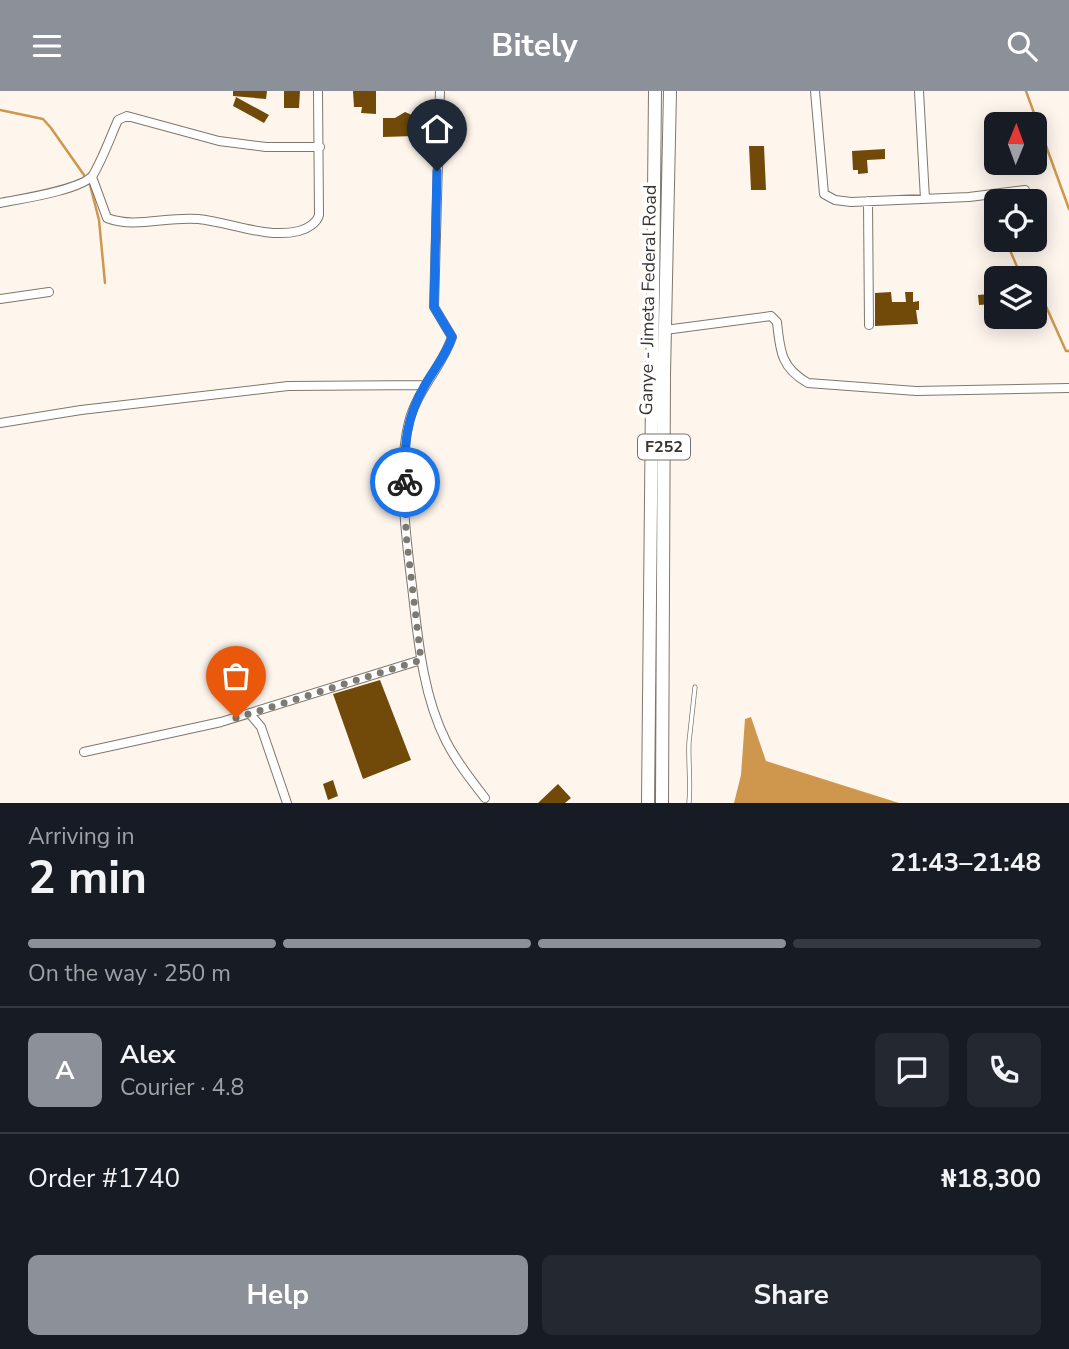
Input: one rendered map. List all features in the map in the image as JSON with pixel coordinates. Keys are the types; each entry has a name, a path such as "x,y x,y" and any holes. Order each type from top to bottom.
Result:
{"main road":[{"name":"Ganye - Jimeta Federal Road","path":"648,803 655,91"},
{"name":"Ganye - Jimeta Federal Road","path":"662,803 665,330 670,91"}],"street":[{"path":"92,177 107,218 113,220 129,223 198,219 271,231 301,230 317,220 319,215 318,91"},
{"path":"440,91 434,307 452,337 409,420 404,447 406,534 421,660 427,687 445,740 484,801"},
{"path":"815,91 824,194 835,200 868,201 984,195"},
{"path":"919,91 925,199"},
{"path":"0,202 51,193 92,177 118,120 127,116 219,141 266,147 320,147"},
{"path":"868,201 869,325"},
{"path":"0,299 49,292"},
{"path":"665,330 771,316 777,322 780,354 795,376 808,383 916,391 1069,389"},
{"path":"0,423 81,410 288,386 425,385"},
{"path":"83,752 250,714 421,660"},
{"path":"250,714 261,727 287,803"}],"lane":[{"path":"689,803 689,738 695,687"}],"shaded area":[{"path":"751,717 766,761 899,803 734,803 741,775 745,719"}],"building":[{"path":"233,91 267,91 266,99 233,96"},
{"path":"284,91 300,91 299,108 284,108"},
{"path":"353,91 376,91 376,114 361,113 362,107 354,107"},
{"path":"236,97 269,115 264,123 233,106"},
{"path":"405,112 419,118 419,129 414,129 415,136 383,137 383,118 395,118"},
{"path":"749,146 764,146 766,190 751,190"},
{"path":"885,149 885,159 867,160 868,173 858,174 858,170 853,170 852,151"},
{"path":"891,292 892,302 906,302 905,292 913,292 913,302 919,301 919,310 916,310 918,324 875,326 875,293"},
{"path":"978,295 984,295 984,305 979,305"},
{"path":"380,680 411,760 363,779 333,694"},
{"path":"333,780 338,796 328,800 323,784"},
{"path":"558,784 571,798 565,803 538,803"}],"waterway":[{"path":"1026,91 1069,209"},
{"path":"0,110 43,119 84,175"},
{"path":"90,185 99,220 105,283"},
{"path":"1011,252 1017,266"},
{"path":"1047,309 1066,351 1069,351"}],"way so far":[{"path":"236,718 421,660 406,534 405,482"}],"route":[{"path":"405,482 404,447 409,420 452,337 434,307 437,171"}]}
